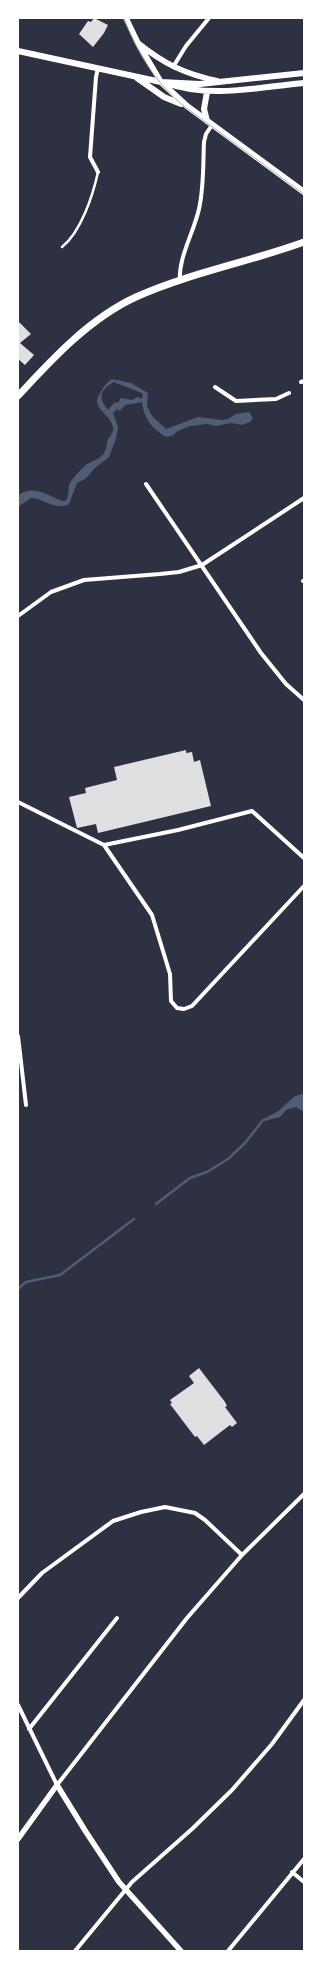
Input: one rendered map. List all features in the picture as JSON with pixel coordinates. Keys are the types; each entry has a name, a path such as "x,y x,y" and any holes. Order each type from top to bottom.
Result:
{"main road":[{"path":"18,51 161,82 184,90 207,92 304,83"},
{"path":"161,82 200,84 304,73"},
{"path":"134,76 164,97 187,106"},
{"path":"161,82 187,106 304,192"},
{"path":"207,92 204,109 210,123"},
{"path":"18,396 66,347 95,323 136,298 180,280 304,242"}],"street":[{"path":"126,18 138,43 161,82"},
{"path":"174,67 186,46 209,18"},
{"path":"138,43 154,56 187,74 218,81"},
{"path":"98,68 90,157 98,172"},
{"path":"180,280 181,264 197,218 201,197 204,142 210,123"},
{"path":"215,387 236,401 276,399 289,393"},
{"path":"146,484 260,653 286,684 304,700"},
{"path":"18,616 51,592 84,580 160,574 202,565 304,498"},
{"path":"18,802 104,845 152,915 170,974 172,1001 178,1008 184,1009 192,1006 304,886"},
{"path":"104,845 178,830 252,811 304,858"},
{"path":"18,1036 26,1105"},
{"path":"18,1839 187,1618 242,1555 304,1494"},
{"path":"18,1598 42,1573 113,1521 159,1508 176,1509 194,1513 205,1520 242,1555"},
{"path":"29,1729 117,1618"},
{"path":"75,1951 125,1889 192,1830 232,1790 272,1744 304,1700"},
{"path":"18,1705 58,1785 99,1852 125,1889 182,1951"},
{"path":"228,1951 304,1859"},
{"path":"292,1872 304,1882"}],"lane":[{"path":"62,247 71,238 79,225 98,172"}],"water":[{"path":"112,379 131,383 148,393 147,406 152,416 166,429 198,417 221,420 228,419 236,414 249,412 253,418 250,422 242,425 231,423 216,426 207,424 190,426 176,432 174,435 166,437 156,430 149,422 144,413 142,402 125,405 120,411 117,409 113,413 118,427 116,439 109,457 96,467 85,479 77,483 69,504 59,506 31,498 18,507 18,495 29,491 45,493 62,501 66,501 71,481 86,465 100,458 104,454 107,443 113,431 113,425 100,409 97,400 103,388","holes":["114,382 143,394 142,399 137,397 132,400 121,398 118,403 115,402 108,410 103,402 102,394 105,388"]},
{"path":"304,1094 303,1111 296,1107 286,1110 280,1117 268,1120 267,1117 277,1112 295,1096"}],"building":[{"path":"94,18 108,25 104,33 93,47 79,34 88,21 91,22"},
{"path":"18,321 31,334 20,343 34,355 25,365 18,359"},
{"path":"186,750 186,753 192,752 194,762 200,760 211,806 98,833 96,824 77,828 69,797 86,793 85,788 117,780 114,767"},
{"path":"199,1368 225,1402 227,1406 225,1407 237,1423 232,1427 230,1425 204,1445 197,1436 195,1437 170,1404 172,1403 170,1400 194,1383 189,1376"}],"waterway":[{"path":"156,1204 190,1178 207,1172 228,1159 245,1143 263,1120 268,1119"},
{"path":"18,1289 26,1282 60,1275 134,1219"}],"tram line":[{"path":"124,18 129,31 148,67 175,98 185,107 304,194"}]}
